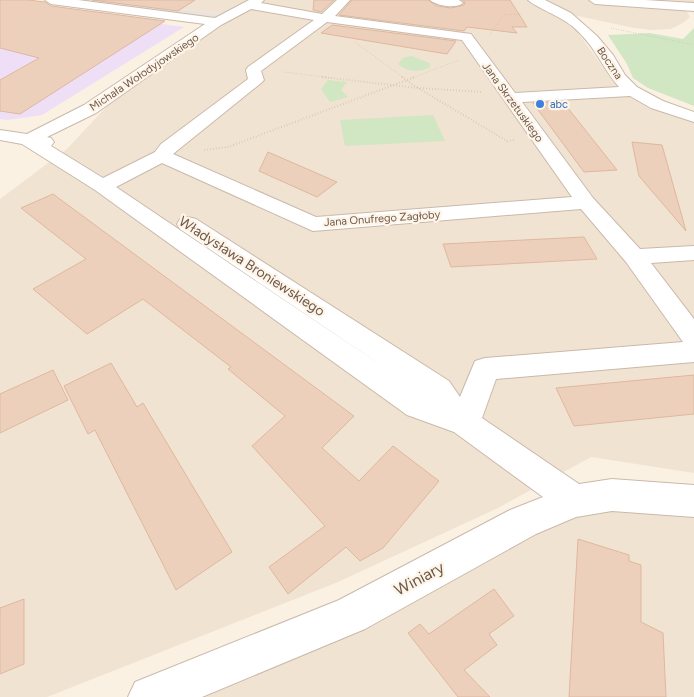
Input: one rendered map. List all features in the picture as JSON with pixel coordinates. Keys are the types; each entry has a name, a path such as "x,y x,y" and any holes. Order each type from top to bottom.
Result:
{"street":[{"path":"51,0 217,22"},
{"path":"147,13 158,7 159,0"},
{"path":"110,182 162,156 168,148 256,80 254,70 325,18 344,0"},
{"path":"436,0 457,3"},
{"name":"Boczna","path":"534,0 564,13 578,22 602,49 624,83 633,91 662,105 694,117"},
{"path":"595,0 694,7"},
{"name":"Jana Skrzetuskiego","path":"254,2 325,18 466,37 586,202 634,257 694,338"},
{"name":"Michała Wołodyjowskiego","path":"28,140 90,109 217,22 254,2"},
{"path":"508,95 633,91"},
{"name":"Władysława Broniewskiego","path":"0,135 28,140 110,182 418,406 461,421 531,468 574,501"},
{"name":"Jana Onufrego Zagłoby","path":"162,156 313,224 586,202"},
{"path":"634,257 694,253"},
{"path":"461,421 485,369 694,352"},
{"name":"Winiary","path":"150,697 351,615 523,522 574,501 612,495 694,500"}],"path":[{"path":"162,156 228,147 477,53 502,15 564,13"},
{"path":"578,22 694,45"},
{"path":"364,23 349,37 418,88 507,141 540,139"},
{"path":"254,70 418,88 508,95"}],"shaded area":[{"path":"49,0 107,0 221,14 212,21"},
{"path":"107,0 528,0 559,17 578,33 617,86 641,100 694,119 694,473 591,457 498,508 338,582 47,697 0,697 0,199 67,149 109,104 231,15"},
{"path":"534,0 694,0 694,7 684,7 690,17 683,23 671,29 652,30 564,13"},
{"path":"0,2 184,27 42,115 7,120 0,119"},
{"path":"694,501 694,697 150,697 523,522"}],"green space":[{"path":"694,28 694,106 648,88 633,78 627,64 608,35 650,33 683,39"},
{"path":"411,56 430,63 430,67 414,71 398,64 403,58"},
{"path":"328,80 347,82 341,90 348,97 330,102 321,89"},
{"path":"433,115 445,141 345,146 340,120"}],"building":[{"path":"0,0 45,2 51,6 165,21 20,114 0,111 0,80 39,58 0,48"},
{"path":"92,0 195,0 178,11"},
{"path":"314,0 334,0 321,12 313,10"},
{"path":"352,0 428,0 437,6 451,8 464,5 465,2 462,0 510,0 527,27 512,27 517,33 467,27 464,31 339,15"},
{"path":"332,25 456,41 447,54 321,33"},
{"path":"563,102 617,170 584,172 533,103"},
{"path":"632,142 662,145 686,231 639,176"},
{"path":"268,152 337,182 317,197 259,171"},
{"path":"53,194 354,416 322,448 359,481 393,446 439,481 383,548 360,561 346,547 288,594 269,567 325,526 252,446 285,416 228,369 231,367 143,299 87,334 33,289 86,259 21,208"},
{"path":"584,237 597,259 451,267 443,244"},
{"path":"111,363 137,407 143,403 232,552 176,590 95,430 88,434 64,386"},
{"path":"53,370 68,400 0,433 0,394"},
{"path":"694,375 694,414 574,426 556,388"},
{"path":"578,539 629,555 629,561 641,565 641,622 663,633 666,697 569,697"},
{"path":"494,589 514,616 489,634 497,645 464,670 490,697 458,697 408,633 420,624 429,634"},
{"path":"24,599 24,664 0,674 0,608"}],"place":[{"name":"abc","path":"540,104"}]}
